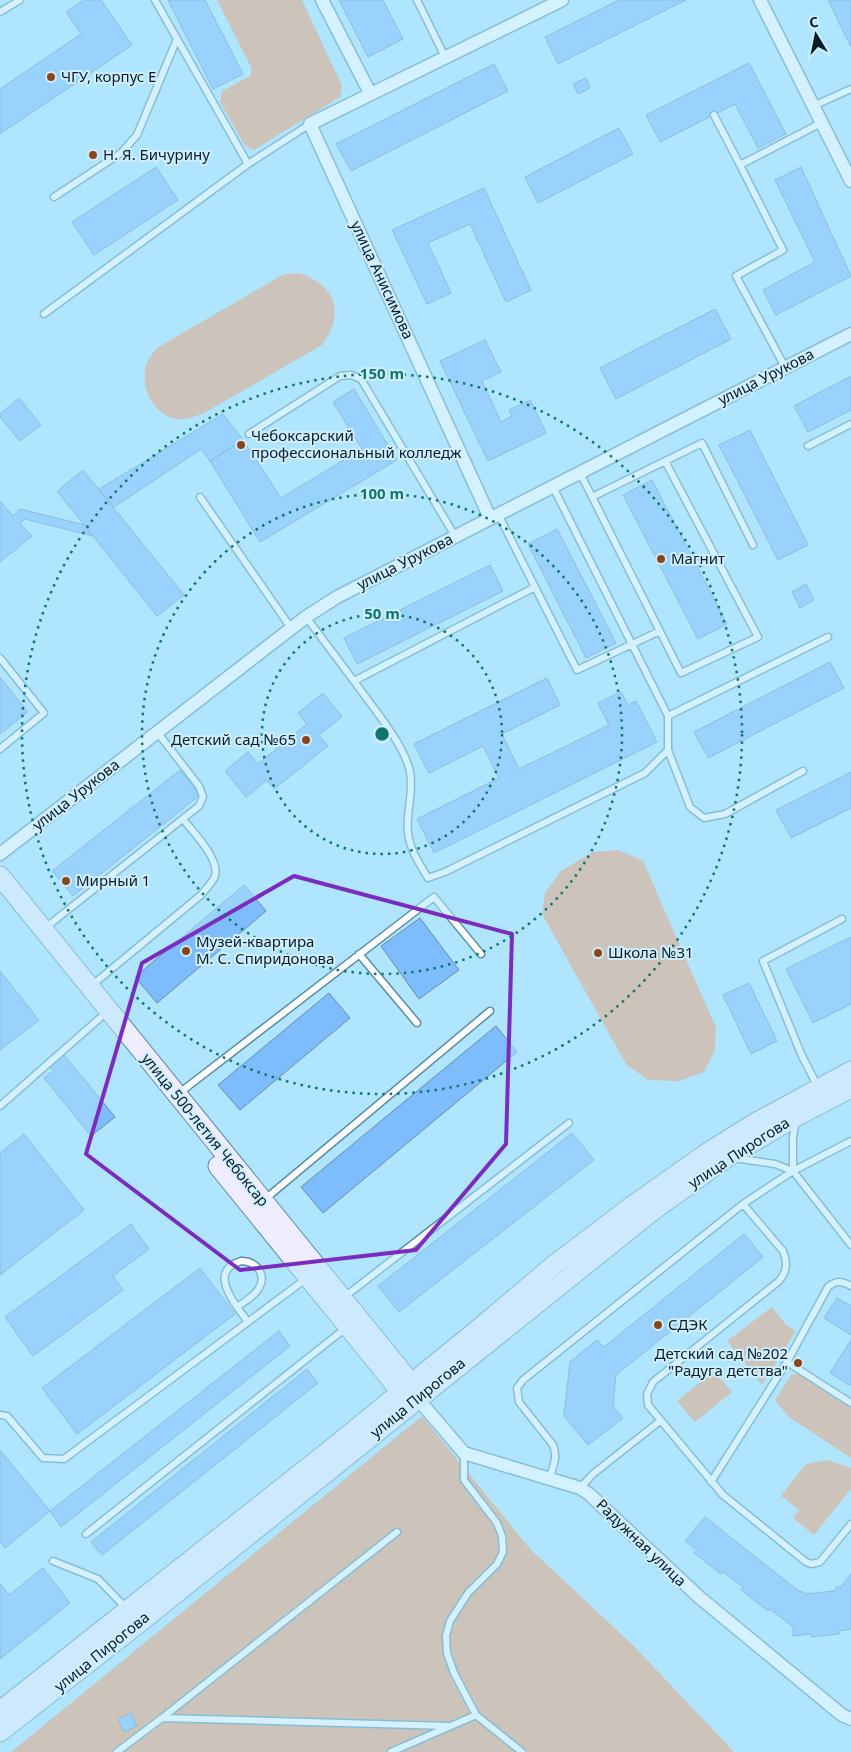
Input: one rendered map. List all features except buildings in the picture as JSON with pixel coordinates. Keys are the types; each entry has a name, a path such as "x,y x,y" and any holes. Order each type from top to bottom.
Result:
{"main road":[{"name":"улица 500-летия Чебоксар","path":"0,876 43,929 85,991"},
{"name":"улица 500-летия Чебоксар","path":"0,894 85,991 258,1205 313,1274 347,1327 410,1391"},
{"name":"улица Пирогова","path":"793,1110 818,1088 851,1071"},
{"name":"улица Пирогова","path":"0,1732 133,1617 410,1391 554,1265 629,1208 793,1110 851,1088"},
{"name":"улица 500-летия Чебоксар","path":"313,1274 342,1299 410,1391"},
{"name":"улица Пирогова","path":"0,1711 133,1617"}],"street":[{"path":"322,0 370,93"},
{"path":"310,124 562,0"},
{"path":"760,0 851,181"},
{"name":"улица Анисимова","path":"310,124 494,516"},
{"name":"улица Урукова","path":"0,854 291,628 337,597 851,334"},
{"path":"410,1391 464,1453"},
{"name":"Радужная улица","path":"464,1453 580,1488 593,1496 705,1602 842,1715 851,1719"}],"lane":[{"path":"0,12 20,0"},
{"path":"155,0 248,164"},
{"path":"417,0 445,57"},
{"path":"54,197 121,153 137,135 177,39"},
{"path":"813,106 851,89"},
{"path":"714,116 783,250 736,276 785,367"},
{"path":"740,164 822,123"},
{"path":"44,314 248,164 310,124"},
{"path":"249,434 340,376 351,375 361,379 455,536"},
{"path":"808,446 851,424"},
{"path":"592,498 702,443 753,545"},
{"path":"580,473 681,673 758,637 665,461"},
{"path":"553,487 668,716 668,750 690,808 704,818 725,814 803,771"},
{"path":"200,497 291,628"},
{"path":"494,516 535,587 577,670 660,631"},
{"path":"354,681 535,587"},
{"path":"306,617 402,749 410,770 412,787 407,820 408,837 414,857 428,878 445,872 645,773 668,750"},
{"path":"668,716 828,636"},
{"path":"0,658 44,713 0,749"},
{"path":"43,929 199,806 203,797 199,786 157,732"},
{"path":"85,991 202,895 215,876 215,866 210,854 183,819"},
{"path":"172,1099 434,897 481,954"},
{"path":"818,1088 802,1056 763,961 842,919"},
{"path":"359,954 417,1023"},
{"path":"258,1205 490,1011"},
{"path":"0,1106 104,1014"},
{"path":"792,1171 793,1110"},
{"path":"342,1299 569,1123"},
{"path":"549,1479 556,1460 555,1449 519,1402 517,1392 519,1383 744,1204 792,1171 851,1141"},
{"path":"722,1152 775,1164 792,1171 851,1245"},
{"path":"744,1204 783,1252 786,1260 784,1273 779,1282 653,1382 647,1394 647,1401 660,1421 727,1499 806,1562 811,1564 820,1562 851,1524"},
{"path":"237,1307 256,1292 262,1282 260,1271 247,1261 235,1262 230,1266 224,1278 226,1287 237,1307 248,1322"},
{"path":"0,1415 7,1416 42,1458 64,1459 313,1274"},
{"path":"711,1482 787,1362 828,1287 840,1281 851,1286"},
{"path":"86,1534 347,1327"},
{"path":"787,1362 851,1403"},
{"path":"580,1488 593,1474 660,1421"},
{"path":"464,1453 464,1480 497,1523 502,1536 503,1552 497,1564 468,1593 450,1621 446,1636 447,1653 454,1673 476,1715 522,1752"},
{"path":"116,1752 162,1718 397,1532"},
{"path":"53,1562 98,1579 133,1617"},
{"path":"391,1752 476,1715"},
{"path":"162,1718 449,1726"}],"highlighted area":[{"path":"294,876 512,934 506,1144 416,1250 240,1270 86,1154 142,963"}],"shaded area":[{"path":"217,0 302,0 342,86 340,97 254,150 245,146 220,102 222,91 250,76 252,69"},
{"path":"300,273 322,286 334,302 333,322 322,345 204,413 188,419 175,419 159,410 152,402 145,384 146,365 157,348 284,274"},
{"path":"618,850 643,861 716,1028 715,1050 704,1072 679,1081 648,1080 626,1064 542,914 545,893 561,871 593,852"},
{"path":"772,1307 786,1325 796,1331 762,1385 727,1341"},
{"path":"714,1371 732,1392 695,1422 677,1401"},
{"path":"792,1374 799,1374 851,1406 851,1458 789,1417 775,1400"},
{"path":"422,1416 530,1549 633,1645 734,1752 11,1752"},
{"path":"828,1460 851,1468 851,1489 814,1535 793,1518 799,1510 781,1496 806,1464"}],"place":[{"name":"ЧГУ, корпус Е","path":"51,77"},
{"name":"Н. Я. Бичурину","path":"93,155"},
{"name":"Чебоксарский профессиональный колледж","path":"241,445"},
{"name":"Магнит","path":"661,559"},
{"name":"Детский сад №65","path":"306,740"},
{"name":"Мирный 1","path":"66,881"},
{"name":"Музей-квартира М. С. Спиридонова","path":"186,951"},
{"name":"Школа №31","path":"598,953"},
{"name":"СДЭК","path":"658,1325"},
{"name":"Детский сад №202 \"Радуга детства\"","path":"798,1363"}]}
